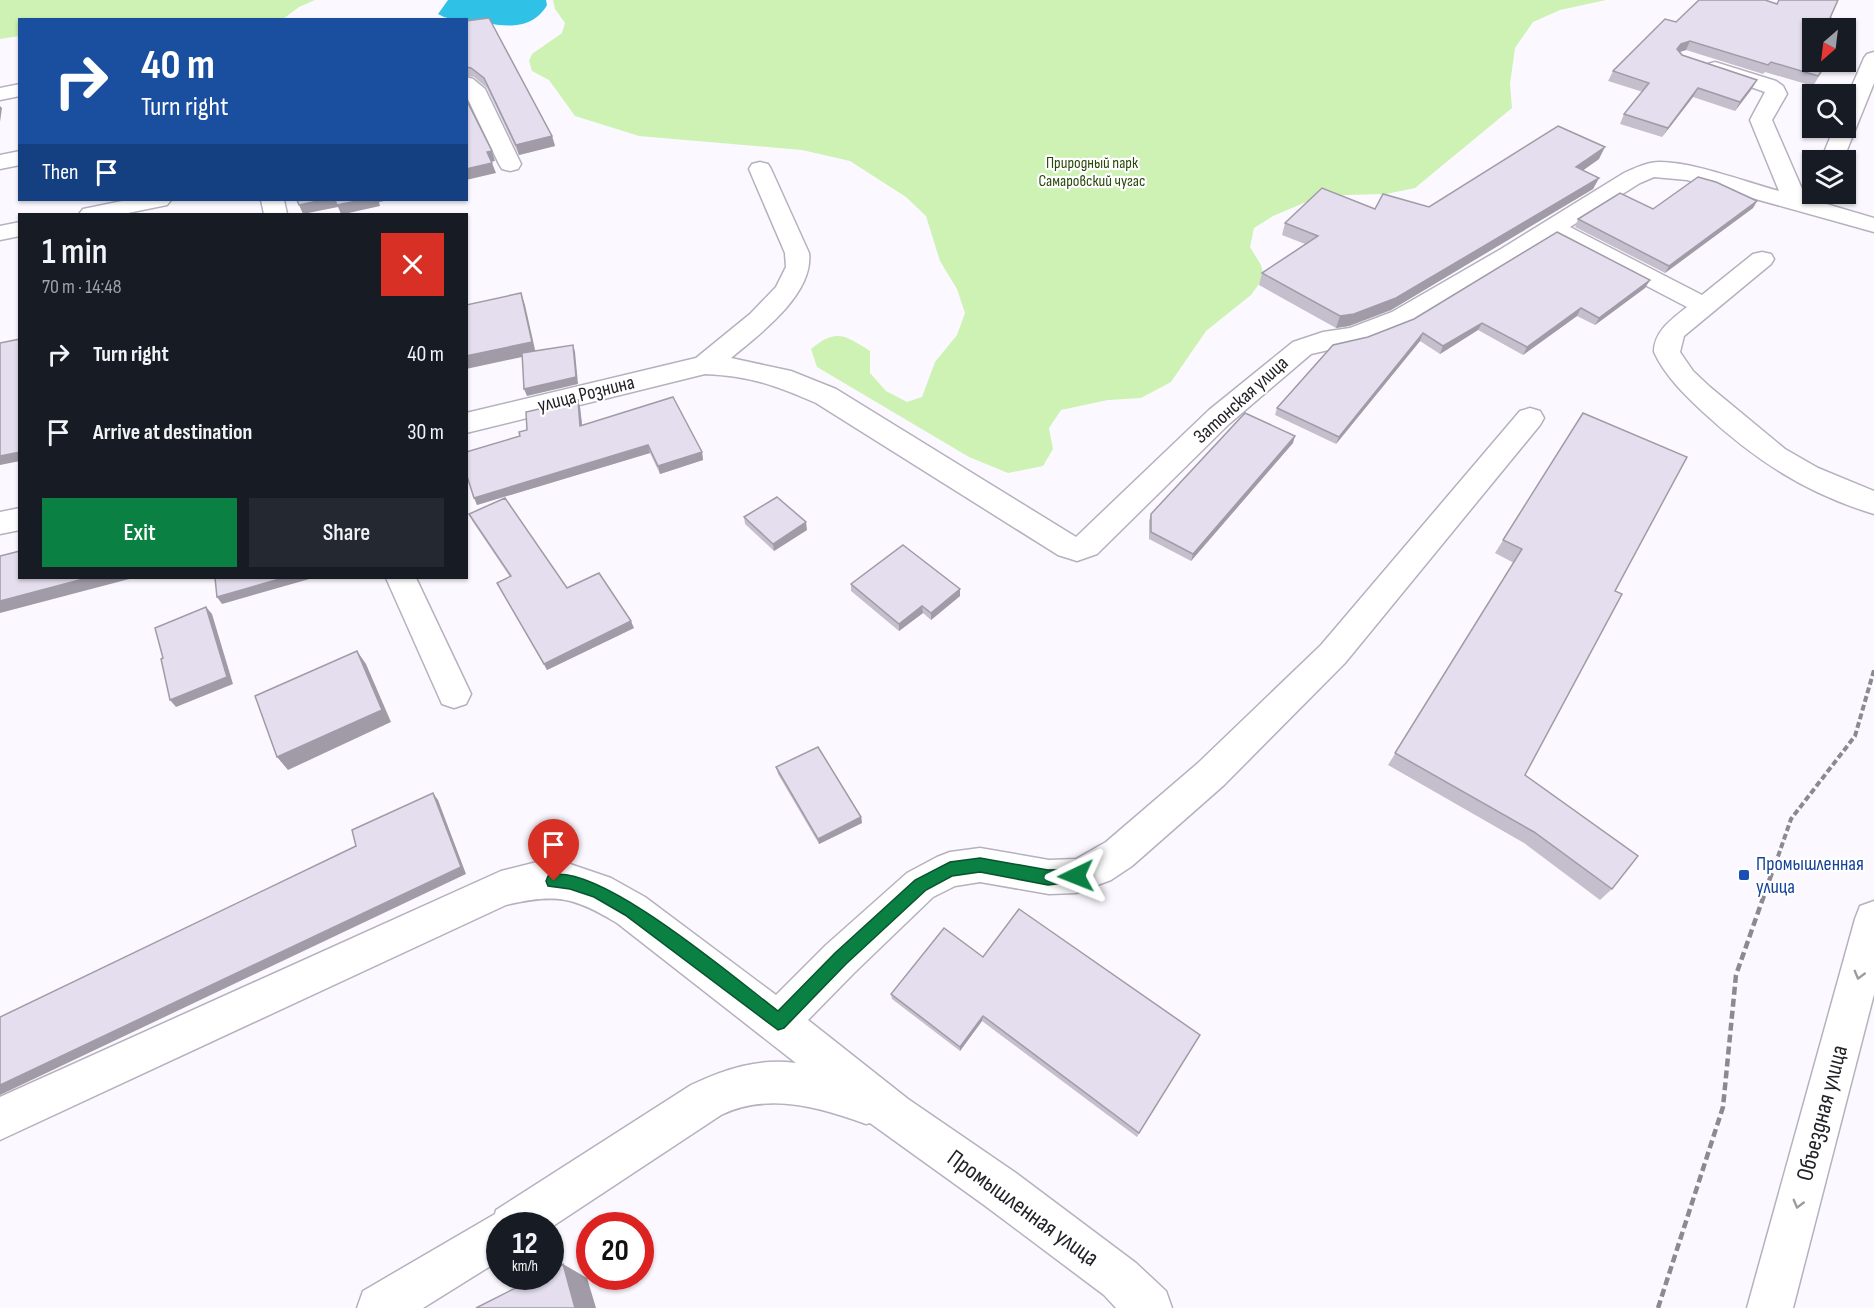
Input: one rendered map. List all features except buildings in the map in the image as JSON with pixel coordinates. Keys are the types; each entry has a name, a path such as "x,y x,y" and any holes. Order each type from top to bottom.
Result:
{"main road":[{"path":"1856,101 1874,58"},
{"path":"1695,62 1769,85 1776,90 1761,120 1802,187"},
{"path":"468,85 474,90 510,164"},
{"path":"0,94 18,90"},
{"path":"0,162 18,158"},
{"path":"705,365 757,321 793,282 799,266 797,253 760,169"},
{"name":"Затонская улица","path":"705,365 740,368 781,377 826,396 1069,547 1077,549 1086,546 1219,417 1302,348 1377,329 1427,303 1510,254 1632,178 1660,169 1802,198"},
{"path":"96,213 154,201"},
{"name":"Затонская улица","path":"1820,204 1874,225"},
{"path":"1552,227 1704,306"},
{"path":"0,233 18,229"},
{"path":"1762,260 1674,331 1668,341 1667,353 1676,369 1756,443 1786,464 1874,503"},
{"name":"улица Рознина","path":"468,423 705,365"},
{"path":"778,1022 840,959 920,885 950,869 980,865 1048,878 1076,876 1098,868 1119,854 1210,774 1333,654 1530,418"},
{"path":"0,523 18,519"},
{"path":"401,579 454,694"},
{"path":"0,1119 501,890 537,880 570,882 598,891 631,910 778,1022 893,1114"},
{"name":"Объездная улица","path":"1770,1308 1874,919"},
{"path":"534,1212 710,1098 738,1086 782,1082 830,1089 893,1114"},
{"name":"Промышленная улица","path":"893,1114 1120,1280 1149,1308"},
{"path":"380,1308 486,1242"}],"path":[{"path":"1658,1308 1723,1107 1736,975 1791,819 1855,736 1874,670"}],"green space":[{"path":"0,0 315,0 299,7 284,18 18,18 18,36 0,39"},
{"name":"Природный парк Самаровский чугас","path":"553,0 1606,0 1560,10 1533,22 1515,48 1510,84 1512,108 1415,188 1386,194 1346,195 1311,200 1273,216 1254,228 1250,247 1261,265 1264,277 1251,295 1206,331 1171,382 1141,398 1108,400 1061,410 1049,428 1053,449 1043,466 1008,473 969,457 817,367 811,349 834,336 854,341 870,351 870,373 886,391 907,402 922,397 935,362 957,335 965,313 957,289 940,261 926,216 906,197 850,161 802,150 639,136 575,116 549,80 532,71 529,61 532,54 562,33 565,23 555,9"}],"water":[{"path":"448,0 546,0 547,5 530,22 508,26 468,20 468,18 449,18 438,14"}],"place":[{"name":"Промышленная улица","path":"1744,875"}],"route":[{"path":"554,881 570,882 598,891 631,910 778,1022 840,959 920,885 950,869 980,865 1048,878 1076,876"}]}
